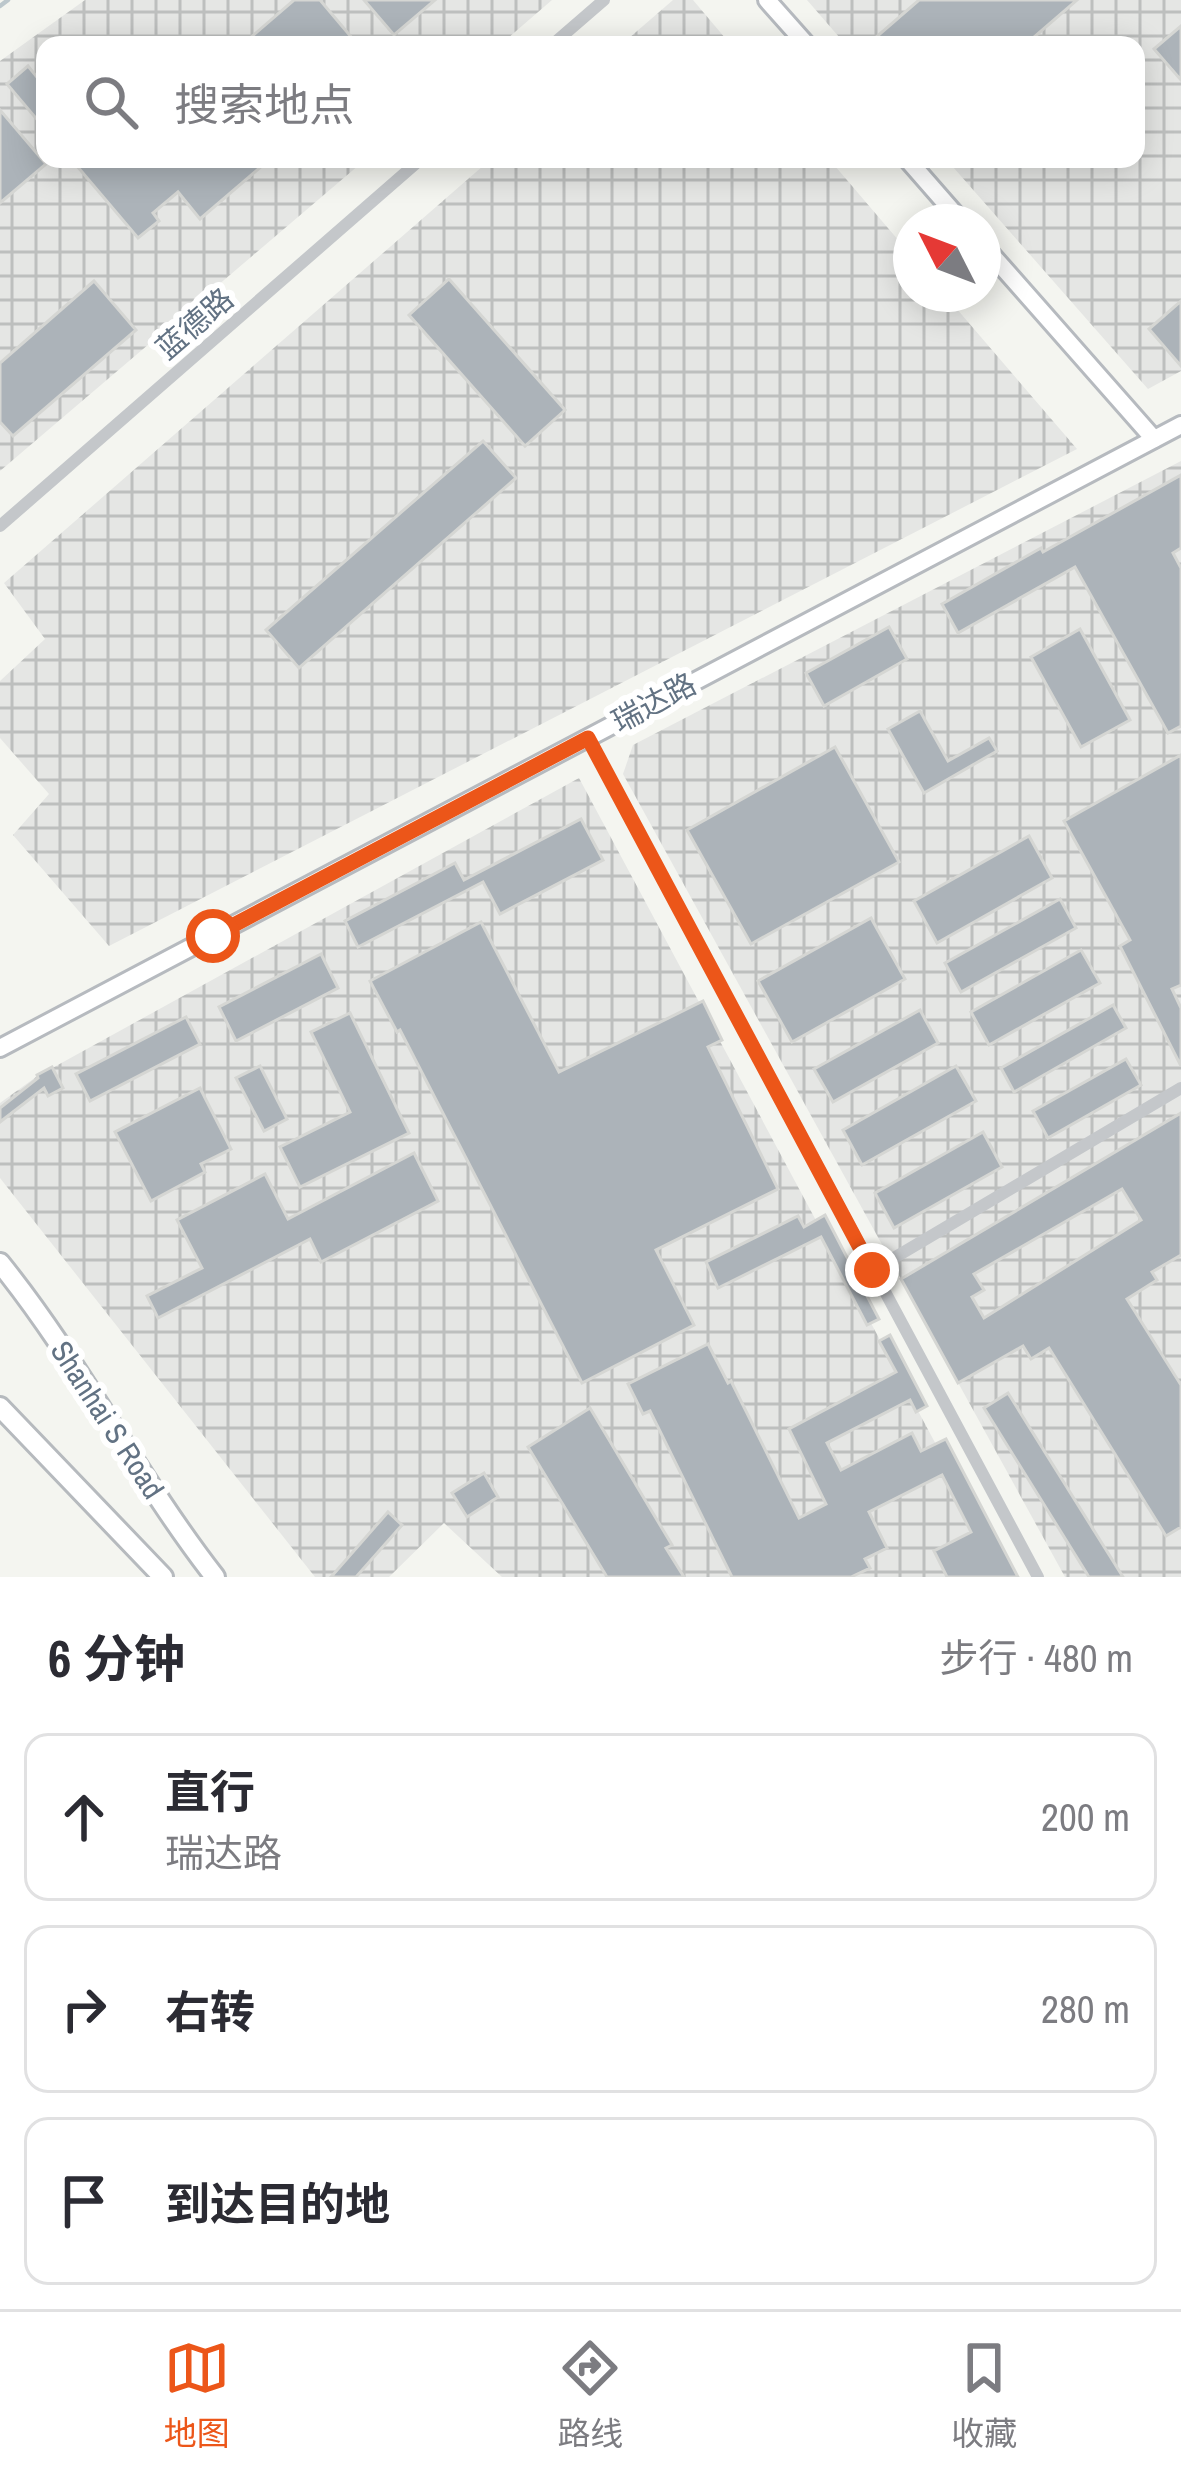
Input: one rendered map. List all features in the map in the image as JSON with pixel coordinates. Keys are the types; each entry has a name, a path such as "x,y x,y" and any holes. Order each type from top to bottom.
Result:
{"main road":[{"name":"Shanhai S Road","path":"0,1263 31,1301 175,1525 215,1577"},
{"name":"Shanhai S Road","path":"0,1407 163,1577"}],"street":[{"path":"562,36 604,0"},
{"path":"767,0 798,36"},
{"name":"蓝德路","path":"0,526 412,168"},
{"path":"915,168 946,204"},
{"path":"1001,266 1154,440"},
{"name":"瑞达路","path":"0,1048 1181,424"},
{"path":"588,738 1038,1577"},
{"path":"872,1270 1181,1088"}],"shaded area":[{"path":"85,0 552,0 510,36 36,36 36,168 355,168 0,471 0,61"},
{"path":"673,0 693,0 723,36 631,36"},
{"path":"807,0 1181,0 1181,371 1148,389 1001,222 1001,204 986,204 954,168 1145,168 1145,36 838,36"},
{"path":"481,168 837,168 893,234 893,312 959,312 1077,449 109,946 13,835 49,794 0,738 0,681 45,639 4,583"},
{"path":"1181,461 1181,1577 1065,1577 623,774 633,745"},
{"path":"579,778 1007,1577 502,1577 444,1523 389,1577 315,1577 0,1178 0,1103 36,1077"}],"building":[{"path":"294,0 320,0 350,36 252,36"},
{"path":"364,0 435,0 394,35"},
{"path":"919,0 1077,0 1035,36 877,36"},
{"path":"1181,26 1181,80 1154,49"},
{"path":"28,66 36,76 36,118 7,84"},
{"path":"0,110 36,152 36,168 41,168 0,203"},
{"path":"79,168 260,168 200,219 178,192 153,213 159,221 138,238"},
{"path":"449,279 565,410 525,446 409,315"},
{"path":"94,281 136,330 13,436 0,422 0,363"},
{"path":"1181,301 1181,366 1149,329"},
{"path":"483,441 516,478 299,668 266,630"},
{"path":"1181,475 1181,548 1173,553 1181,568 1181,726 1168,733 1075,567 958,633 942,604"},
{"path":"889,627 907,659 824,706 806,673"},
{"path":"1080,629 1130,720 1081,747 1031,657"},
{"path":"920,711 948,761 989,738 997,751 924,793 888,729"},
{"path":"835,747 899,862 751,944 687,830"},
{"path":"1181,755 1181,985 1172,989 1181,1008 1181,1066 1120,946 1130,940 1064,821"},
{"path":"581,819 603,860 500,914 483,882 358,947 345,921 455,863 464,880"},
{"path":"1029,836 1052,878 937,943 914,901"},
{"path":"1060,899 1076,928 961,992 945,963"},
{"path":"871,918 905,979 792,1042 758,981"},
{"path":"481,922 559,1072 703,1001 722,1040 708,1047 778,1189 656,1250 694,1325 582,1383 400,1030 397,1032 370,981"},
{"path":"1081,950 1100,983 989,1045 971,1012"},
{"path":"321,954 338,988 236,1041 219,1007"},
{"path":"1113,1005 1126,1028 1014,1092 1001,1068"},
{"path":"920,1010 938,1043 833,1102 814,1069"},
{"path":"350,1013 409,1133 300,1187 280,1147 350,1112 311,1032"},
{"path":"186,1017 200,1044 90,1101 76,1074"},
{"path":"1126,1059 1141,1085 1048,1138 1033,1111"},
{"path":"260,1066 287,1119 264,1131 236,1078"},
{"path":"956,1066 976,1101 862,1165 843,1130"},
{"path":"52,1067 63,1088 48,1096 44,1088 0,1122 0,1108"},
{"path":"200,1088 231,1149 201,1164 205,1172 151,1201 115,1132"},
{"path":"1181,1113 1181,1255 1152,1272 1157,1280 1127,1299 1181,1385 1181,1527 1166,1536 1049,1348 1031,1359 1023,1346 958,1383 901,1279","holes":["1122,1189 1141,1220 984,1318 972,1297 984,1290 974,1274"]},
{"path":"983,1132 1002,1167 894,1228 875,1193"},
{"path":"414,1153 438,1201 321,1262 310,1239 158,1318 147,1296 202,1268 177,1220 265,1174 288,1219"},
{"path":"825,1215 879,1319 867,1325 821,1237 718,1288 706,1262 798,1216 804,1227"},
{"path":"890,1335 927,1406 916,1412 910,1400 827,1443 841,1470 912,1433 921,1451 946,1439 1018,1577 947,1577 934,1551 971,1532 942,1475 869,1512 887,1548 865,1559 870,1568 851,1577 732,1577 650,1411 643,1414 628,1384 708,1344 799,1518 826,1504 789,1429 896,1372 879,1341"},
{"path":"1008,1393 1123,1577 1089,1577 984,1408"},
{"path":"590,1408 672,1545 666,1548 684,1577 607,1577 528,1447"},
{"path":"484,1473 498,1497 467,1517 452,1493"},
{"path":"388,1512 402,1525 356,1577 331,1577"}],"waterway":[{"path":"0,6 8,0"}],"route":[{"path":"213,936 588,738 872,1270"}]}
